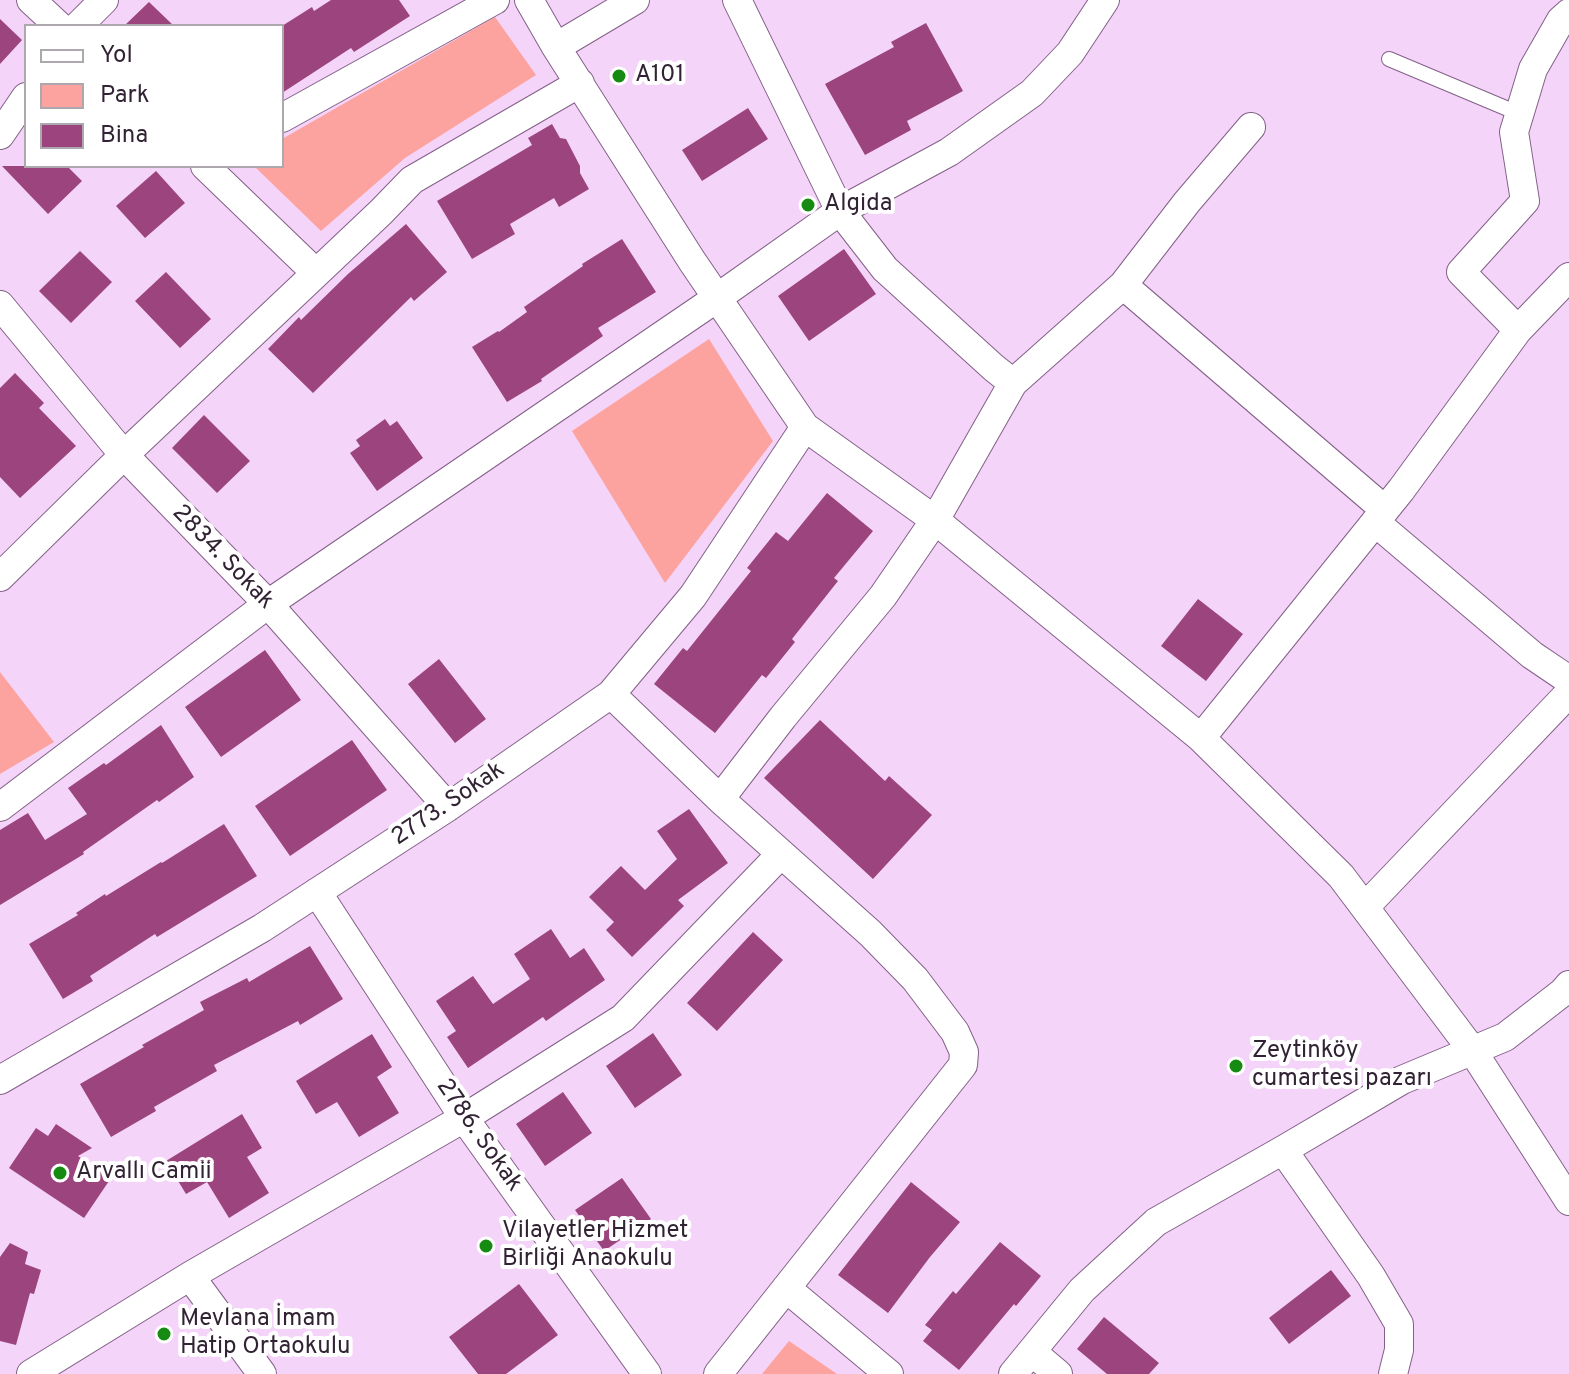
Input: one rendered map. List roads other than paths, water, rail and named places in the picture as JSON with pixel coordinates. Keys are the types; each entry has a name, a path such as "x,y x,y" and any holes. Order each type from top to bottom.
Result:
{"street":[{"path":"31,0 57,24"},
{"path":"80,24 104,0"},
{"path":"284,117 495,0"},
{"path":"529,0 717,298 805,427 935,520 1201,738 1341,876 1472,1050 1569,1201"},
{"path":"556,47 635,0"},
{"path":"737,0 840,211 885,269 1013,383"},
{"path":"0,807 268,604 840,211 949,152 1032,93 1070,53 1105,0"},
{"path":"1518,330 1461,272 1525,201 1514,132 1533,69 1561,20 1569,13"},
{"path":"0,577 412,180 580,83"},
{"path":"0,135 24,100"},
{"path":"720,799 883,596 935,520 1013,383 1123,285 1187,202 1251,127"},
{"path":"207,168 316,273"},
{"path":"1201,738 1380,516 1518,330 1569,277"},
{"path":"1123,285 1532,655 1569,680"},
{"name":"2834. Sokak","path":"0,305 124,455 268,604 448,807"},
{"name":"2773. Sokak","path":"0,1080 262,928 448,807 611,694 693,596 805,427"},
{"path":"1365,907 1569,693"},
{"path":"611,694 720,799 870,933 915,979 955,1032 964,1052 963,1065 718,1374"},
{"path":"31,1374 190,1276 464,1118 623,1018 781,854"},
{"name":"2786. Sokak","path":"317,892 464,1118 647,1374"},
{"path":"1013,1374 1082,1290 1156,1222 1402,1080 1505,1037 1569,985"},
{"path":"1283,1150 1371,1276 1399,1324 1399,1350 1393,1374"},
{"path":"190,1276 262,1374"},
{"path":"786,1288 889,1374"},
{"path":"1032,1352 1058,1374"}],"lane":[{"path":"1389,59 1520,114"}],"place":[{"name":"A101","path":"619,76"},
{"name":"Algida","path":"808,205"},
{"name":"Zeytinköy cumartesi pazarı","path":"1236,1066"},
{"name":"Arvallı Camii","path":"60,1173"},
{"name":"Vilayetler Hizmet Birliği Anaokulu","path":"486,1246"},
{"name":"Mevlana İmam Hatip Ortaokulu","path":"164,1334"}]}
